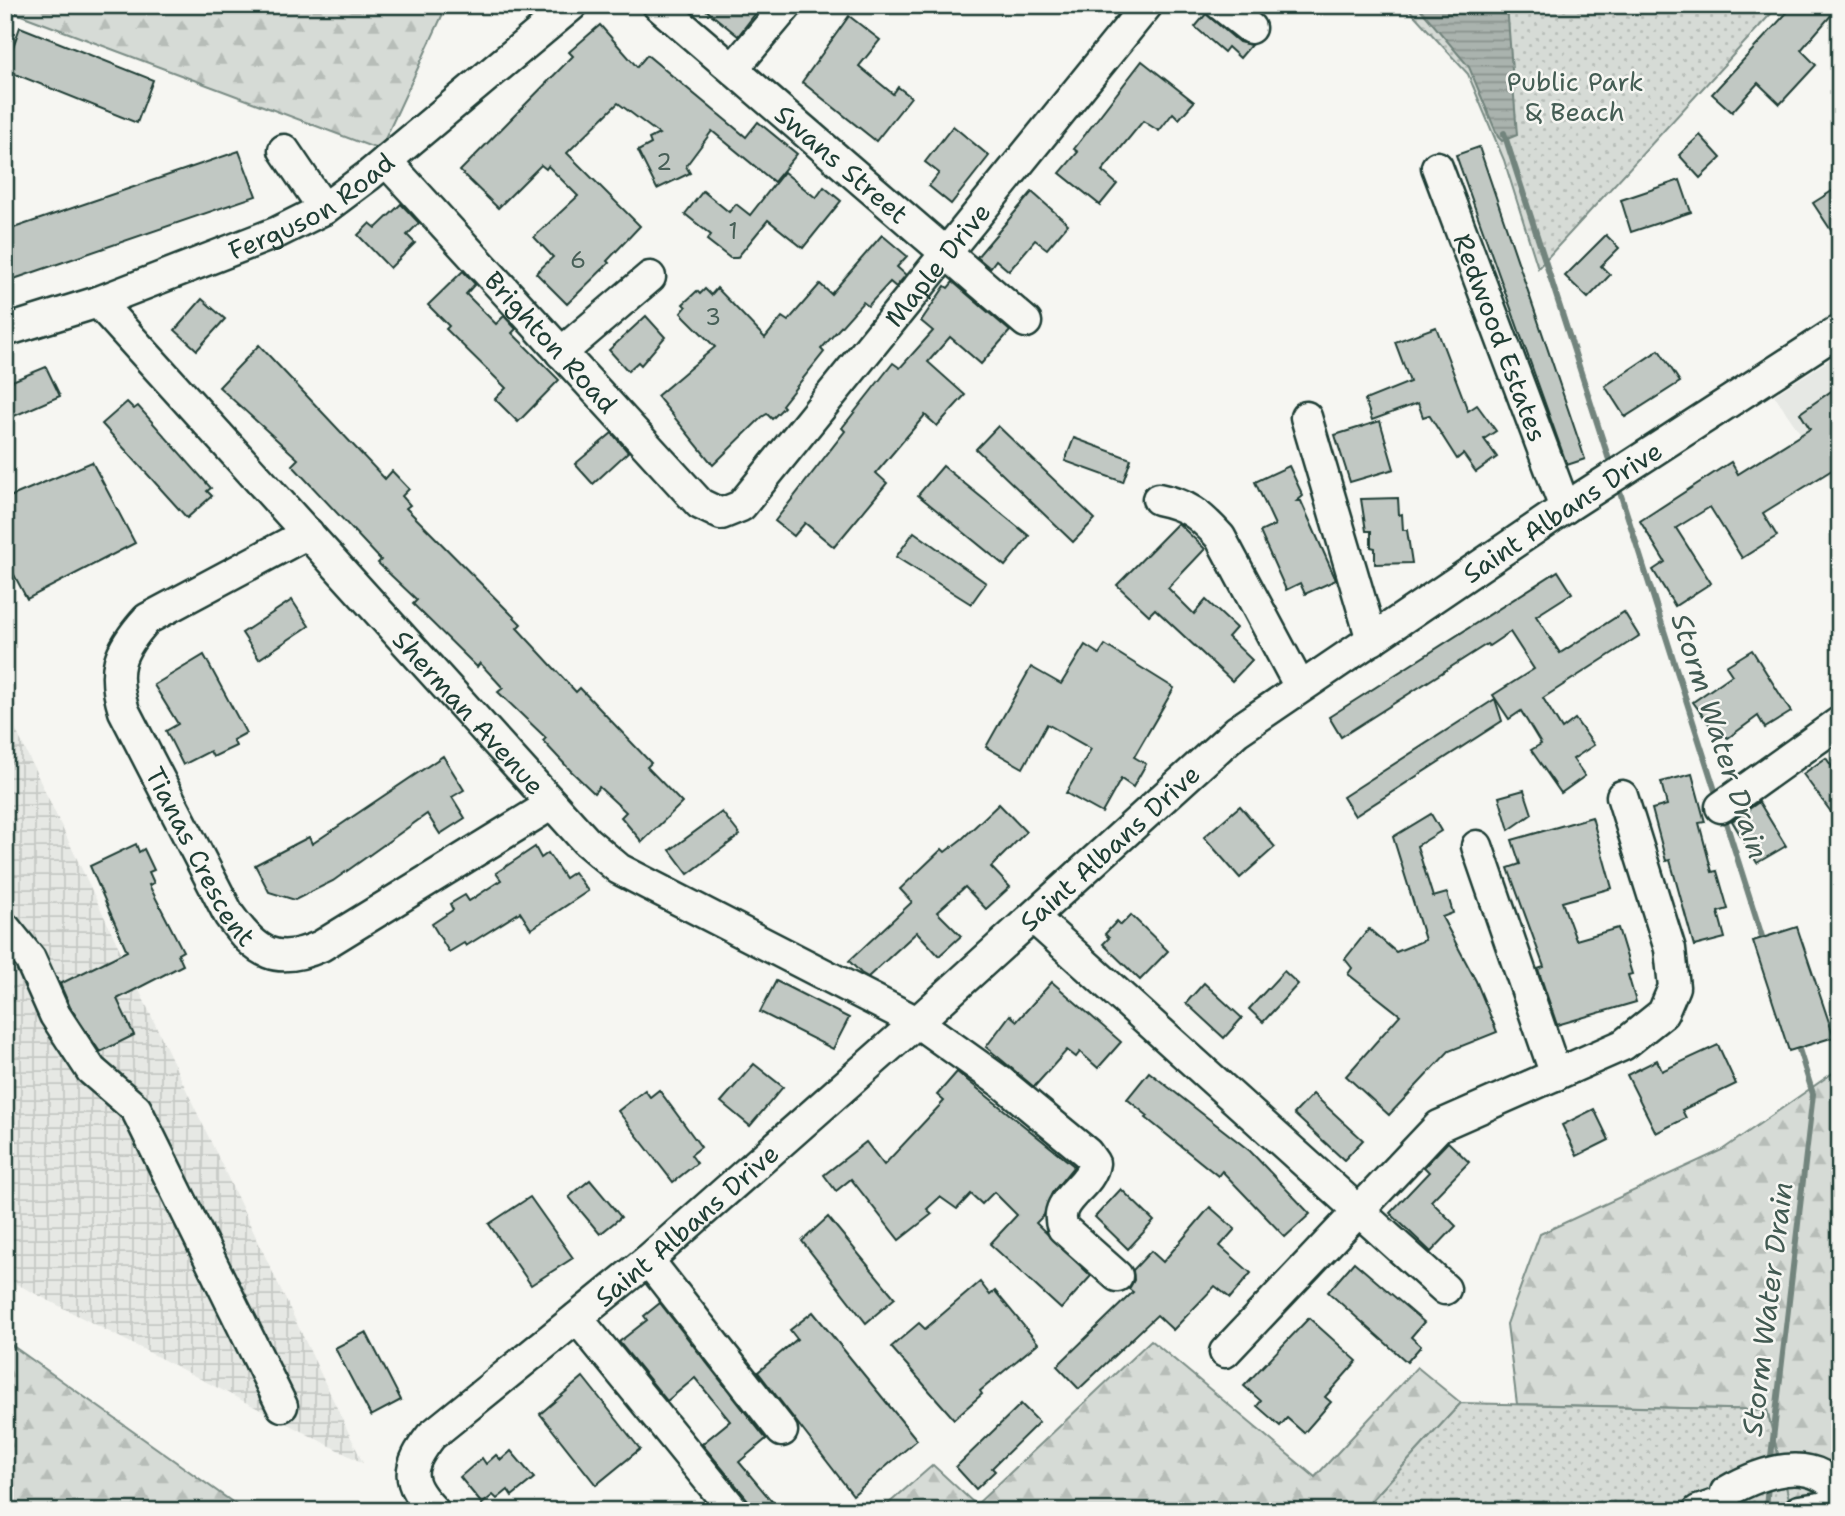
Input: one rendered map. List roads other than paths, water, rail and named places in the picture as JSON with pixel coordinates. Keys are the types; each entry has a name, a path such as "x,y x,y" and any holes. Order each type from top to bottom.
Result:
{"street":[{"name":"Ferguson Road","path":"5,331 98,302 278,232 324,209 386,162 572,5"},
{"name":"Swans Street","path":"657,5 948,251 1026,322"},
{"path":"733,69 787,5"},
{"name":"Maple Drive","path":"721,514 741,506 1147,5"},
{"path":"1221,5 1250,28"},
{"path":"284,150 324,209"},
{"name":"Brighton Road","path":"386,162 700,504 721,514"},
{"name":"Redwood Estates","path":"1437,167 1564,508"},
{"path":"561,353 650,276"},
{"name":"Sherman Avenue","path":"98,302 586,841 619,869 917,1022 1001,1082 1087,1153 1094,1163 1093,1173 1063,1205 1059,1219 1063,1228 1117,1276"},
{"name":"Saint Albans Drive","path":"434,1511 418,1494 412,1475 414,1458 431,1436 648,1260 917,1022 1237,731 1338,659 1372,640 1564,508 1840,330"},
{"path":"1306,417 1372,640"},
{"path":"1158,499 1181,503 1203,517 1220,537 1300,687"},
{"name":"Tianas Crescent","path":"308,533 147,619 132,636 118,663 116,687 124,711 229,915 243,935 261,950 280,957 301,955 321,946 552,804"},
{"path":"1721,807 1837,729"},
{"path":"1225,1353 1439,1126 1623,1045 1639,1035 1663,1013 1674,987 1670,948 1622,796"},
{"path":"1477,846 1556,1075"},
{"path":"1033,917 1445,1289"},
{"path":"5,928 30,959 55,1016 91,1070 136,1109 282,1406"},
{"path":"648,1260 782,1431"},
{"path":"577,1318 733,1511"},
{"path":"1716,1508 1726,1492 1750,1479 1801,1469 1814,1470 1830,1478 1840,1493"},
{"path":"1799,1511 1840,1505"}],"waterway":[{"name":"Storm Water Drain","path":"1504,133 1611,466"},
{"name":"Storm Water Drain","path":"1617,483 1718,800"},
{"name":"Storm Water Drain","path":"1723,813 1764,943"},
{"name":"Storm Water Drain","path":"1770,1465 1813,1094 1797,1043"},
{"name":"Storm Water Drain","path":"1766,1511 1768,1483"}],"park label":[{"name":"Public Park & Beach","path":"1575,96"}]}
